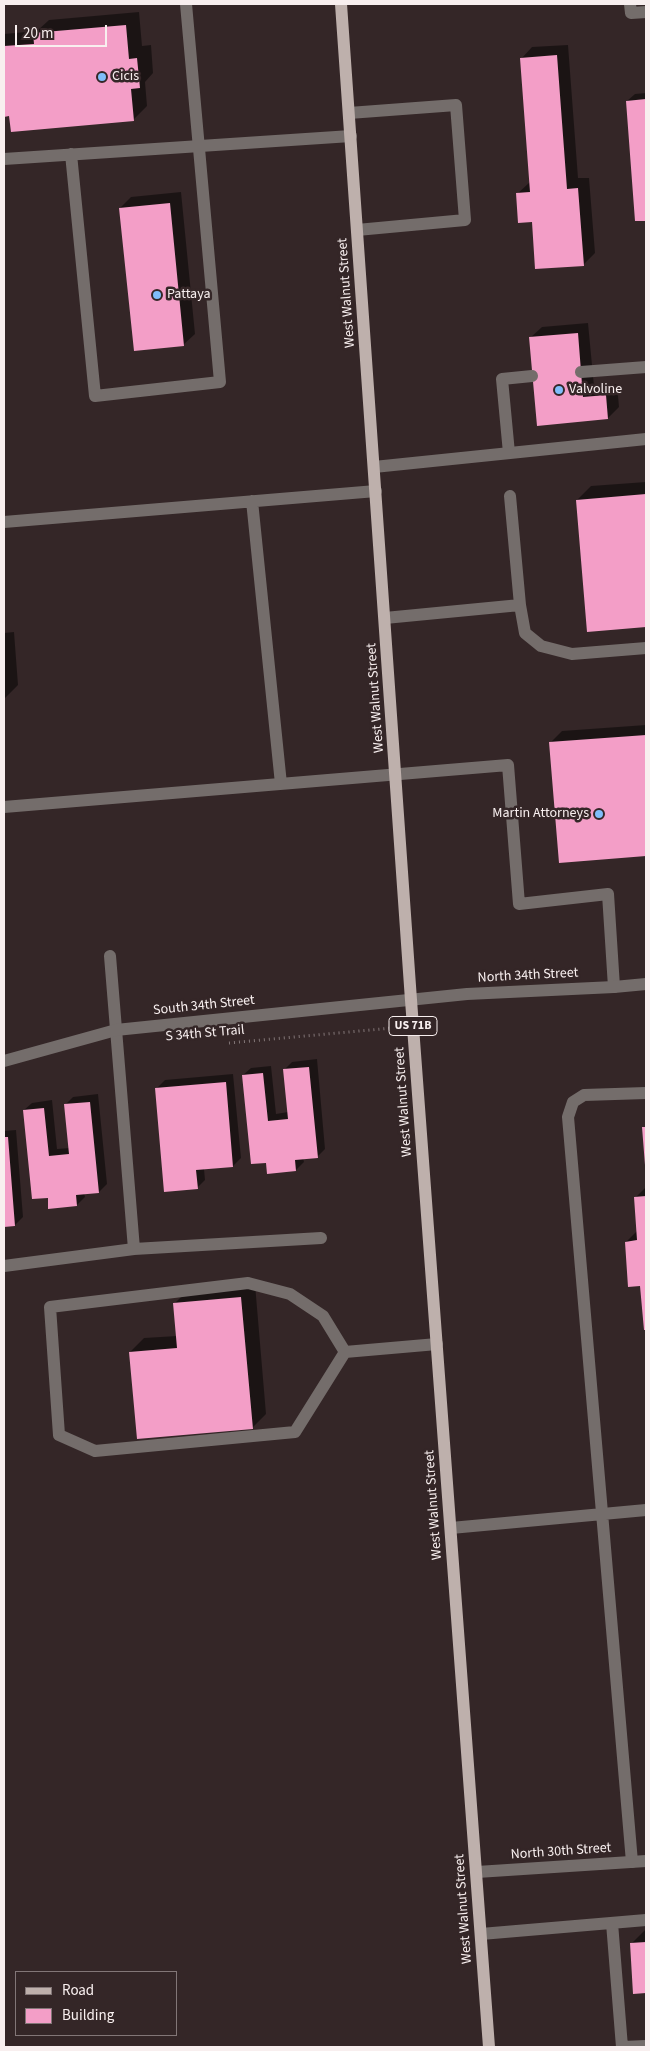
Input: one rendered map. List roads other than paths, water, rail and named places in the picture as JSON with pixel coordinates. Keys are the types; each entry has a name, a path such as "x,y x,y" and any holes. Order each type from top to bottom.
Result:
{"main road":[{"name":"West Walnut Street","path":"341,4 411,1000 489,2047"}],"street":[{"path":"71,154 95,396 220,382 186,4"},
{"path":"630,4 631,13 646,12"},
{"path":"349,113 456,106 465,220 358,230"},
{"path":"4,159 351,136"},
{"path":"581,372 646,367"},
{"path":"509,453 502,379 532,376"},
{"path":"374,467 646,439"},
{"path":"4,522 376,491"},
{"path":"510,496 520,605 525,633 541,646 572,654 646,648"},
{"path":"252,501 281,784"},
{"path":"385,618 520,605"},
{"path":"4,807 508,765 519,904 608,894 614,987"},
{"path":"110,956 134,1249"},
{"name":"North 34th Street","path":"411,1000 467,994 646,984"},
{"name":"South 34th Street","path":"4,1061 116,1030 411,1000"},
{"path":"632,1862 568,1117 573,1102 584,1095 646,1093"},
{"path":"4,1266 134,1249 321,1238"},
{"path":"248,1283 290,1294 324,1316 345,1352 295,1432 95,1451 59,1435 50,1307 248,1283"},
{"path":"345,1352 437,1344"},
{"path":"451,1528 646,1510"},
{"name":"North 30th Street","path":"477,1872 646,1861"},
{"path":"481,1934 646,1920"},
{"path":"612,1923 622,2047 646,2046"}],"place":[{"name":"Cicis","path":"102,77"},
{"name":"Pattaya","path":"157,295"},
{"name":"Valvoline","path":"559,390"},
{"name":"Martin Attorneys","path":"599,814"}]}
